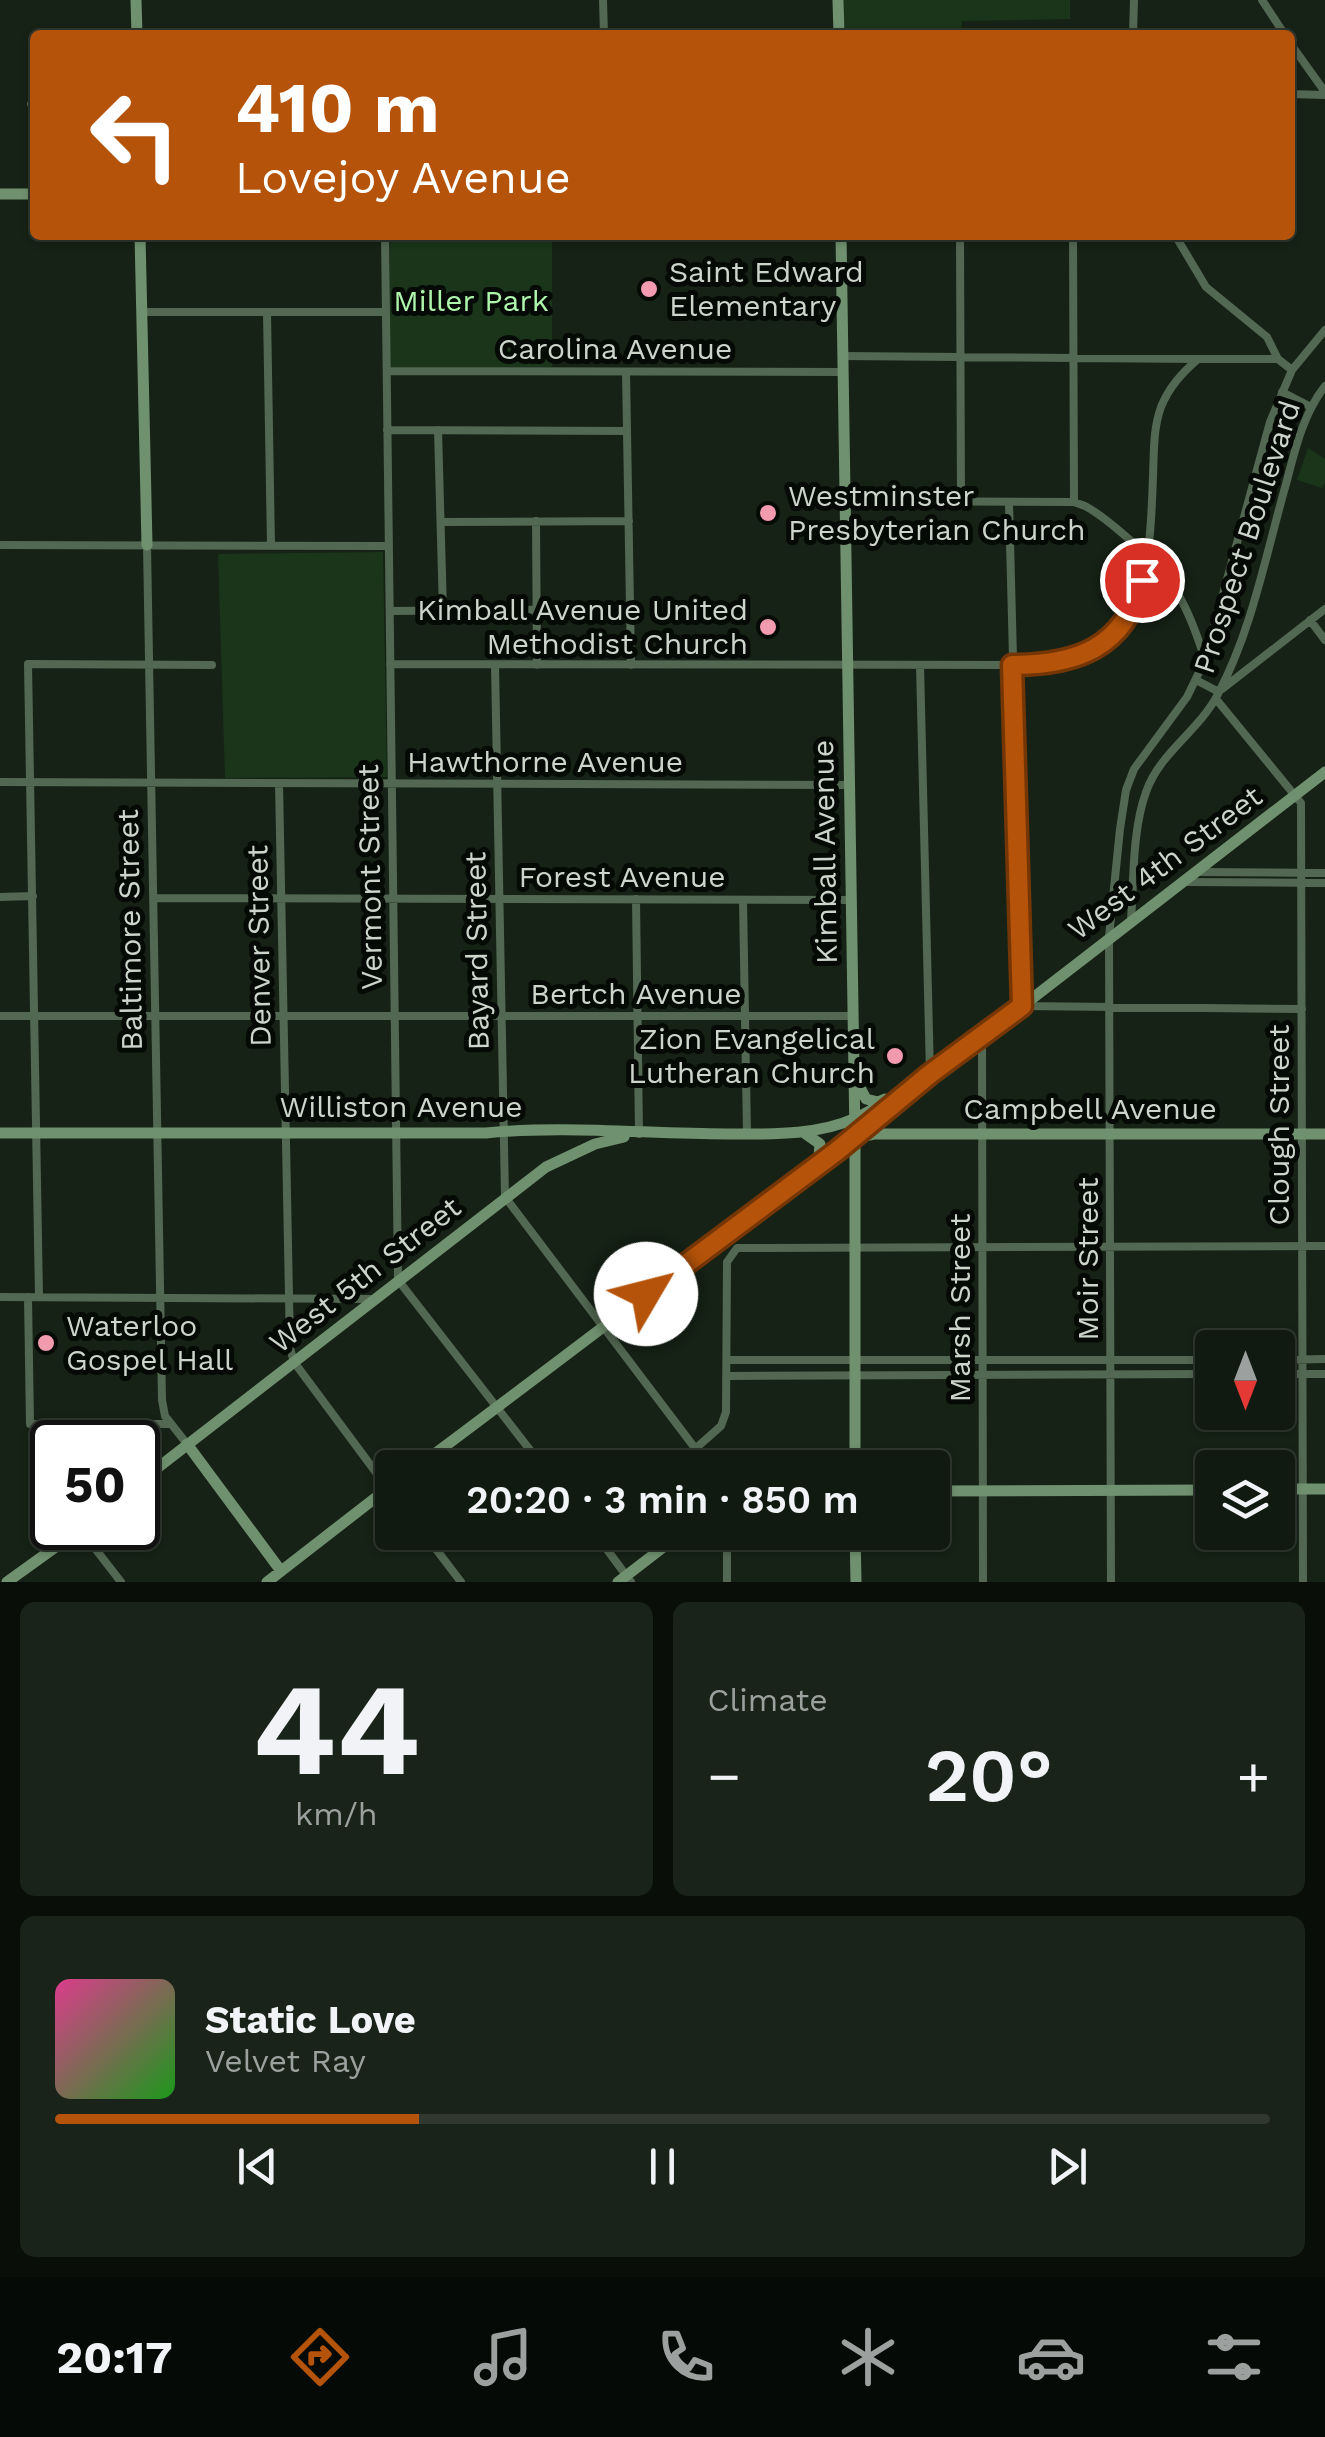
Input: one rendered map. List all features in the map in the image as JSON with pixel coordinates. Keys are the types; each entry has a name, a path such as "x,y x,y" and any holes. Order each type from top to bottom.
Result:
{"main road":[{"path":"136,0 137,30"},
{"path":"838,0 839,30"},
{"path":"0,194 30,194"},
{"name":"Baltimore Street","path":"140,240 148,546"},
{"name":"Kimball Avenue","path":"841,240 855,1138 855,1450"},
{"name":"West 4th Street","path":"440,1450 855,1138 930,1074 1325,772"},
{"path":"853,1067 866,1099 878,1102 894,1096"},
{"name":"Williston Avenue","path":"0,1133 803,1132 854,1119 930,1074"},
{"path":"803,1132 816,1138 820,1150 804,1176"},
{"name":"West 5th Street","path":"160,1465 546,1168 576,1151 639,1134"},
{"name":"Campbell Avenue","path":"855,1138 874,1134 1325,1134"},
{"name":"Baltimore Street","path":"186,1444 285,1576"},
{"path":"950,1491 1195,1490"},
{"path":"1295,1490 1325,1490"},
{"path":"268,1582 285,1576 375,1502"},
{"path":"7,1582 51,1550"},
{"path":"625,1580 661,1550"},
{"path":"856,1550 856,1582"}],"street":[{"path":"604,0 604,30"},
{"path":"1133,30 1134,0"},
{"path":"1262,0 1281,30"},
{"path":"1295,50 1325,94"},
{"path":"1295,94 1325,94"},
{"name":"Vermont Street","path":"385,240 398,1280"},
{"path":"960,240 961,501"},
{"path":"1073,240 1074,502"},
{"path":"1178,240 1206,286 1266,337 1278,359 1292,370"},
{"path":"142,312 386,312"},
{"path":"267,312 271,546"},
{"name":"Prospect Boulevard","path":"1110,937 1129,779 1196,680 1205,660 1270,422 1292,370 1325,330"},
{"path":"843,356 1278,359"},
{"path":"390,664 1049,665 1084,654 1113,634 1134,604 1150,556 1159,413 1173,384 1198,359"},
{"name":"Carolina Avenue","path":"387,371 844,372"},
{"path":"626,372 631,665"},
{"name":"Prospect Boulevard","path":"1131,920 1138,830 1147,788 1166,756 1218,694 1242,639 1297,444 1311,407 1325,386"},
{"path":"1282,392 1311,407"},
{"path":"388,430 627,431"},
{"path":"438,430 443,611"},
{"path":"845,501 1074,502 1102,516 1150,556 1183,598 1205,660"},
{"path":"1009,502 1022,1006 1302,1009"},
{"path":"441,522 629,521"},
{"path":"536,522 537,665"},
{"path":"0,545 389,546"},
{"name":"Baltimore Street","path":"148,546 162,1400 170,1424 186,1444"},
{"path":"390,611 631,609"},
{"path":"1196,680 1218,694 1325,609"},
{"path":"1310,620 1325,640"},
{"path":"39,1297 28,664 212,664"},
{"name":"Bayard Street","path":"495,664 505,1197"},
{"path":"920,665 930,1074"},
{"name":"Clough Street","path":"1218,694 1301,803 1303,1582"},
{"name":"Hawthorne Avenue","path":"0,782 849,785"},
{"name":"Denver Street","path":"278,783 288,1340 294,1362 375,1468"},
{"path":"1193,872 1302,878 1325,883"},
{"path":"1180,882 1302,878 1325,873"},
{"path":"0,897 33,896"},
{"name":"Forest Avenue","path":"154,898 850,900"},
{"path":"636,899 639,1134"},
{"path":"743,900 747,1134"},
{"name":"Moir Street","path":"1110,937 1110,1582"},
{"name":"Bertch Avenue","path":"0,1016 852,1016"},
{"name":"Marsh Street","path":"982,1034 983,1582"},
{"path":"505,1197 695,1449 724,1421 726,1262 732,1252 744,1247 1325,1246"},
{"path":"398,1280 531,1450"},
{"path":"28,1297 30,1424 170,1424"},
{"path":"0,1298 372,1299"},
{"path":"727,1360 1195,1360"},
{"path":"1295,1360 1325,1360"},
{"path":"727,1376 1195,1374"},
{"path":"1295,1374 1325,1374"},
{"path":"97,1550 121,1582"},
{"path":"437,1550 461,1582"},
{"path":"606,1550 625,1580"},
{"path":"727,1550 727,1582"}],"green space":[{"path":"844,0 1070,0 1070,19 962,21 961,30 844,30"},
{"name":"Miller Park","path":"390,240 552,240 552,367 390,367"},
{"path":"1308,448 1325,459 1322,488 1297,480"},
{"path":"383,552 387,777 225,778 218,554"}],"place":[{"name":"Saint Edward Elementary","path":"649,289"},
{"name":"Westminster Presbyterian Church","path":"768,513"},
{"name":"Kimball Avenue United Methodist Church","path":"768,627"},
{"name":"Zion Evangelical Lutheran Church","path":"895,1056"},
{"name":"Waterloo Gospel Hall","path":"46,1343"}],"route":[{"path":"646,1294 1022,1006 1012,665 1049,665 1094,649 1122,624 1142,580"}]}
